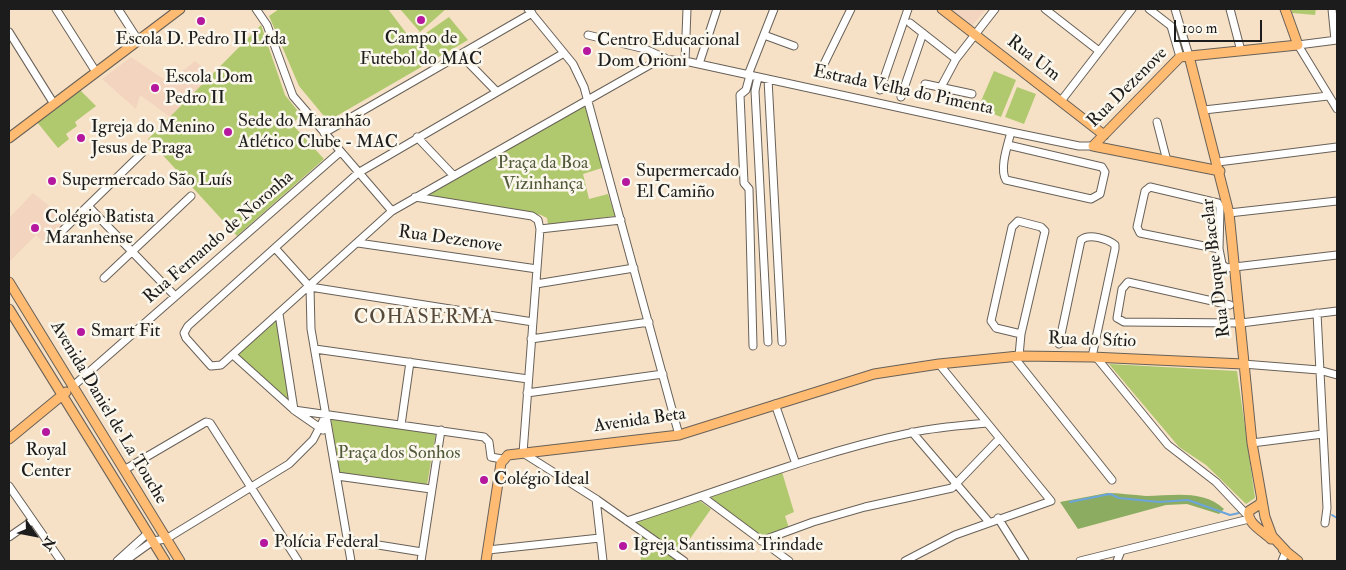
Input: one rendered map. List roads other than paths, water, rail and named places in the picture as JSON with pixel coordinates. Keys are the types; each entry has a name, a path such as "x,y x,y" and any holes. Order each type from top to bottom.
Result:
{"main road":[{"path":"10,134 54,104 180,9"},
{"name":"Rua Um","path":"942,9 1104,134"},
{"path":"1184,56 1298,45 1285,10"},
{"name":"Rua Duque Bacelar","path":"1184,56 1204,110 1229,213 1252,442 1253,512 1265,514 1272,536 1286,551"},
{"name":"Rua Dezenove","path":"1093,146 1184,56"},
{"name":"Estrada Velha do Pimenta","path":"1093,146 1167,161 1219,167"},
{"name":"Avenida Daniel de La Touche","path":"9,282 180,561"},
{"name":"Avenida Daniel de La Touche","path":"9,309 165,561"},
{"name":"Rua do Sítio","path":"939,364 1016,356 1094,357 1243,364"},
{"name":"Avenida Beta","path":"502,459 508,455 523,452 679,435 874,374 939,364"},
{"path":"9,439 72,387"},
{"path":"486,561 502,459"},
{"path":"1253,512 1260,523 1265,514"},
{"path":"1253,512 1286,551 1298,561"},
{"path":"150,537 159,528"}],"street":[{"path":"56,9 96,72"},
{"path":"118,9 138,40"},
{"path":"256,9 267,26 290,91 392,211"},
{"path":"685,61 687,9"},
{"path":"699,64 717,9"},
{"path":"753,346 749,189 744,183 740,96 746,90 749,75 774,9"},
{"path":"822,68 851,9"},
{"path":"880,90 908,9"},
{"path":"941,87 956,59 995,9"},
{"path":"1044,9 1099,51"},
{"path":"1061,101 1132,9"},
{"path":"1149,9 1171,26 1184,56"},
{"name":"Rua Duque Bacelar","path":"1176,9 1184,56"},
{"path":"1230,9 1241,51"},
{"path":"1332,9 1336,40 1298,45 1337,109"},
{"path":"324,133 530,11 580,76 679,435"},
{"path":"910,23 956,59"},
{"path":"9,32 54,104"},
{"path":"900,97 923,33"},
{"name":"Estrada Velha do Pimenta","path":"588,35 645,49 665,58 1079,146 1093,146"},
{"path":"764,35 794,46"},
{"path":"564,53 358,173 185,331 186,338 211,366 221,365 310,287 392,211 587,98 652,62 665,58"},
{"path":"460,54 496,91"},
{"path":"758,77 755,91 768,342"},
{"path":"768,79 782,342"},
{"path":"925,84 972,94"},
{"path":"1204,110 1328,96"},
{"path":"1157,122 1167,161"},
{"path":"1008,145 1102,167 1105,172 1100,194 1091,199 1006,180 1003,174 1008,145 1011,132"},
{"path":"417,137 452,175"},
{"path":"1219,167 1337,147"},
{"name":"Rua Fernando de Noronha","path":"72,387 340,152"},
{"path":"56,237 142,153"},
{"path":"1219,249 1140,232 1137,227 1147,188 1153,187 1218,204 1220,207 1219,249 1224,266 1236,268 1337,255"},
{"path":"104,278 191,196"},
{"path":"415,197 532,216 539,222 523,452 596,499 684,561"},
{"path":"1229,213 1337,201"},
{"path":"88,206 175,296"},
{"path":"540,229 620,220"},
{"path":"1021,334 996,328 992,321 1012,227 1018,221 1041,227 1045,231 1016,356 1112,480"},
{"path":"1059,344 1081,240 1085,236 1108,240 1112,242 1115,249 1094,357 1168,446 1216,482 1240,506 1253,512"},
{"name":"Rua Dezenove","path":"358,243 537,269"},
{"path":"276,248 310,287 533,322"},
{"path":"536,284 634,268"},
{"path":"1230,305 1128,282 1122,288 1117,318 1124,322 1241,323 1337,310"},
{"path":"310,287 309,314 351,561"},
{"path":"1317,313 1327,508 1325,523"},
{"path":"279,314 294,410"},
{"path":"531,339 649,322"},
{"path":"315,349 528,379"},
{"path":"232,355 294,410 330,435"},
{"path":"401,425 410,362"},
{"path":"903,561 955,535 998,518 1051,501 939,364"},
{"path":"1243,364 1319,370 1337,375"},
{"path":"527,392 663,374"},
{"path":"775,404 796,464"},
{"path":"294,410 486,437 489,442 490,456 502,459"},
{"path":"117,561 150,537 166,539 294,460 308,446 326,415"},
{"path":"124,470 208,422 212,425 298,561"},
{"path":"627,521 703,497 796,464 912,432 986,422"},
{"path":"422,561 441,430"},
{"path":"912,432 989,522"},
{"path":"1252,442 1323,434"},
{"path":"761,541 813,522 865,507 946,490 956,485 999,439"},
{"path":"337,476 431,489"},
{"path":"9,486 57,560"},
{"path":"703,497 789,561"},
{"path":"596,499 603,561"},
{"path":"1080,561 1105,558 1121,551 1253,512"},
{"path":"998,518 1025,561"},
{"path":"9,537 32,520"},
{"path":"125,561 150,537"},
{"path":"488,550 600,538"},
{"path":"347,540 422,552"},
{"path":"1117,561 1121,551"},
{"path":"1282,561 1286,551"}],"waterway":[{"path":"1070,502 1110,494 1119,498 1159,502 1188,500 1230,515 1239,513"},
{"path":"1332,515 1337,518"}],"place":[{"name":"Campo de Futebol do MAC","path":"421,20"},
{"name":"Escola D. Pedro II Ltda","path":"201,21"},
{"name":"Centro Educacional Dom Orioni","path":"587,51"},
{"name":"Escola Dom Pedro II","path":"155,88"},
{"name":"Sede do Maranhão Atlético Clube - MAC","path":"228,132"},
{"name":"Igreja do Menino Jesus de Praga","path":"81,138"},
{"name":"Supermercado São Luís","path":"52,181"},
{"name":"Supermercado El Camiño","path":"626,182"},
{"name":"Colégio Batista Maranhense","path":"35,228"},
{"name":"Smart Fit","path":"81,332"},
{"name":"Royal Center","path":"46,432"},
{"name":"Colégio Ideal","path":"484,480"},
{"name":"Polícia Federal","path":"264,543"},
{"name":"Igreja Santissima Trindade","path":"623,546"}],"district":[{"name":"COHASERMA","path":"424,319"}],"park label":[{"name":"Praça da Boa Vizinhança","path":"543,174"},
{"name":"Praça dos Sonhos","path":"399,454"}]}
